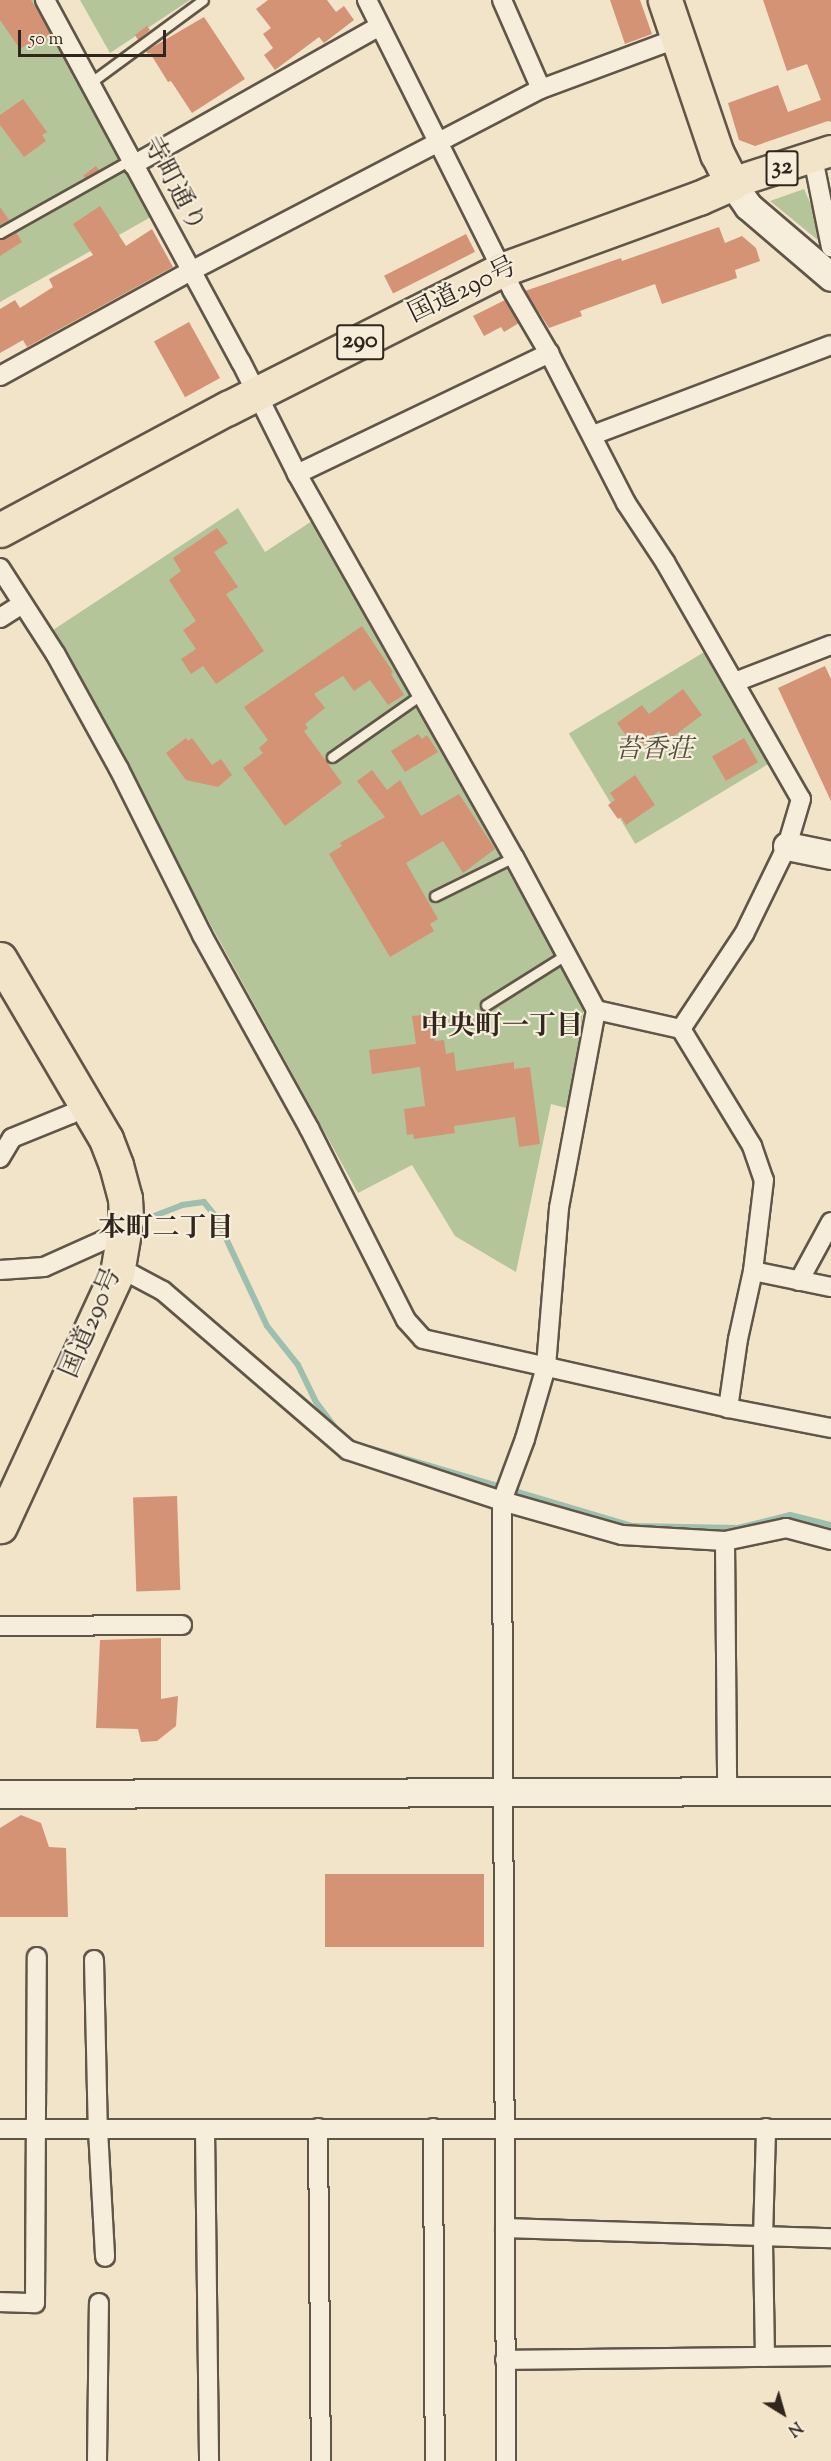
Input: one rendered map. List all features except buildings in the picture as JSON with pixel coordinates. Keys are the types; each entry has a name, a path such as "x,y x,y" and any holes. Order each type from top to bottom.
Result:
{"highway":[{"path":"665,0 717,154 732,183"},
{"name":"国道290号","path":"0,530 256,394 501,270 699,198 732,183"},
{"name":"国道290号","path":"0,959 106,1139 125,1198 124,1238 117,1273 0,1526"}],"main road":[{"name":"32","path":"732,183 822,155"}],"street":[{"name":"寺町通り","path":"45,0 297,474 514,857 596,1010"},
{"path":"367,0 501,270 593,435 626,503 665,562 801,798 787,846 744,934 681,1029"},
{"path":"502,0 541,89"},
{"path":"131,163 380,26"},
{"path":"0,376 191,271 541,89 678,38"},
{"path":"822,155 831,247"},
{"path":"732,183 748,206 831,277"},
{"path":"593,435 831,345"},
{"path":"297,474 549,353"},
{"path":"0,568 56,655 118,769 202,935 273,1061 406,1320 423,1339 728,1408 831,1428"},
{"path":"0,618 22,604"},
{"path":"735,682 831,645"},
{"path":"787,846 831,855"},
{"path":"506,2461 502,1502 525,1439 546,1367 559,1208 596,1010 681,1029 752,1146 764,1180 753,1271 738,1339 728,1408"},
{"path":"0,1158 12,1138 71,1114 84,1105"},
{"path":"799,1281 831,1222"},
{"path":"0,1269 44,1267 104,1240 124,1238"},
{"path":"753,1271 831,1287"},
{"path":"117,1273 133,1275 163,1291 348,1450 502,1502 622,1534 725,1541 786,1528 831,1540"},
{"path":"725,1541 727,1790"},
{"path":"0,1626 183,1625"},
{"path":"0,1794 831,1791"},
{"path":"0,2302 35,2303 38,2130 37,1957"},
{"path":"94,1960 98,2130 105,2258"},
{"path":"0,2129 504,2127 831,2129"},
{"path":"318,2128 321,2461"},
{"path":"433,2128 435,2461"},
{"path":"765,2357 763,2238 766,2128"},
{"path":"205,2129 209,2461"},
{"path":"505,2228 763,2238 831,2238"},
{"path":"97,2461 99,2303"},
{"path":"505,2360 831,2356"}],"lane":[{"path":"90,83 203,0"},
{"path":"0,234 131,163"},
{"path":"332,757 422,694"},
{"path":"435,896 514,857"},
{"path":"486,1005 567,954"}],"green space":[{"path":"0,0 45,0 158,213 0,302"},
{"path":"80,0 190,0 110,53"},
{"path":"804,189 814,212 819,241 770,201"},
{"path":"238,508 265,552 312,521 584,1006 570,1109 551,1104 516,1272 455,1236 412,1165 358,1193 50,632"},
{"name":"苔香荘","path":"706,651 772,762 635,844 569,733"}],"waterway":[{"path":"154,1216 182,1205 204,1202 216,1217 267,1326 298,1365 316,1402 340,1434"},
{"path":"370,1448 632,1526 738,1528 790,1515 831,1525"}],"district":[{"name":"中央町一丁目","path":"502,1028"},
{"name":"本町二丁目","path":"166,1230"}]}
